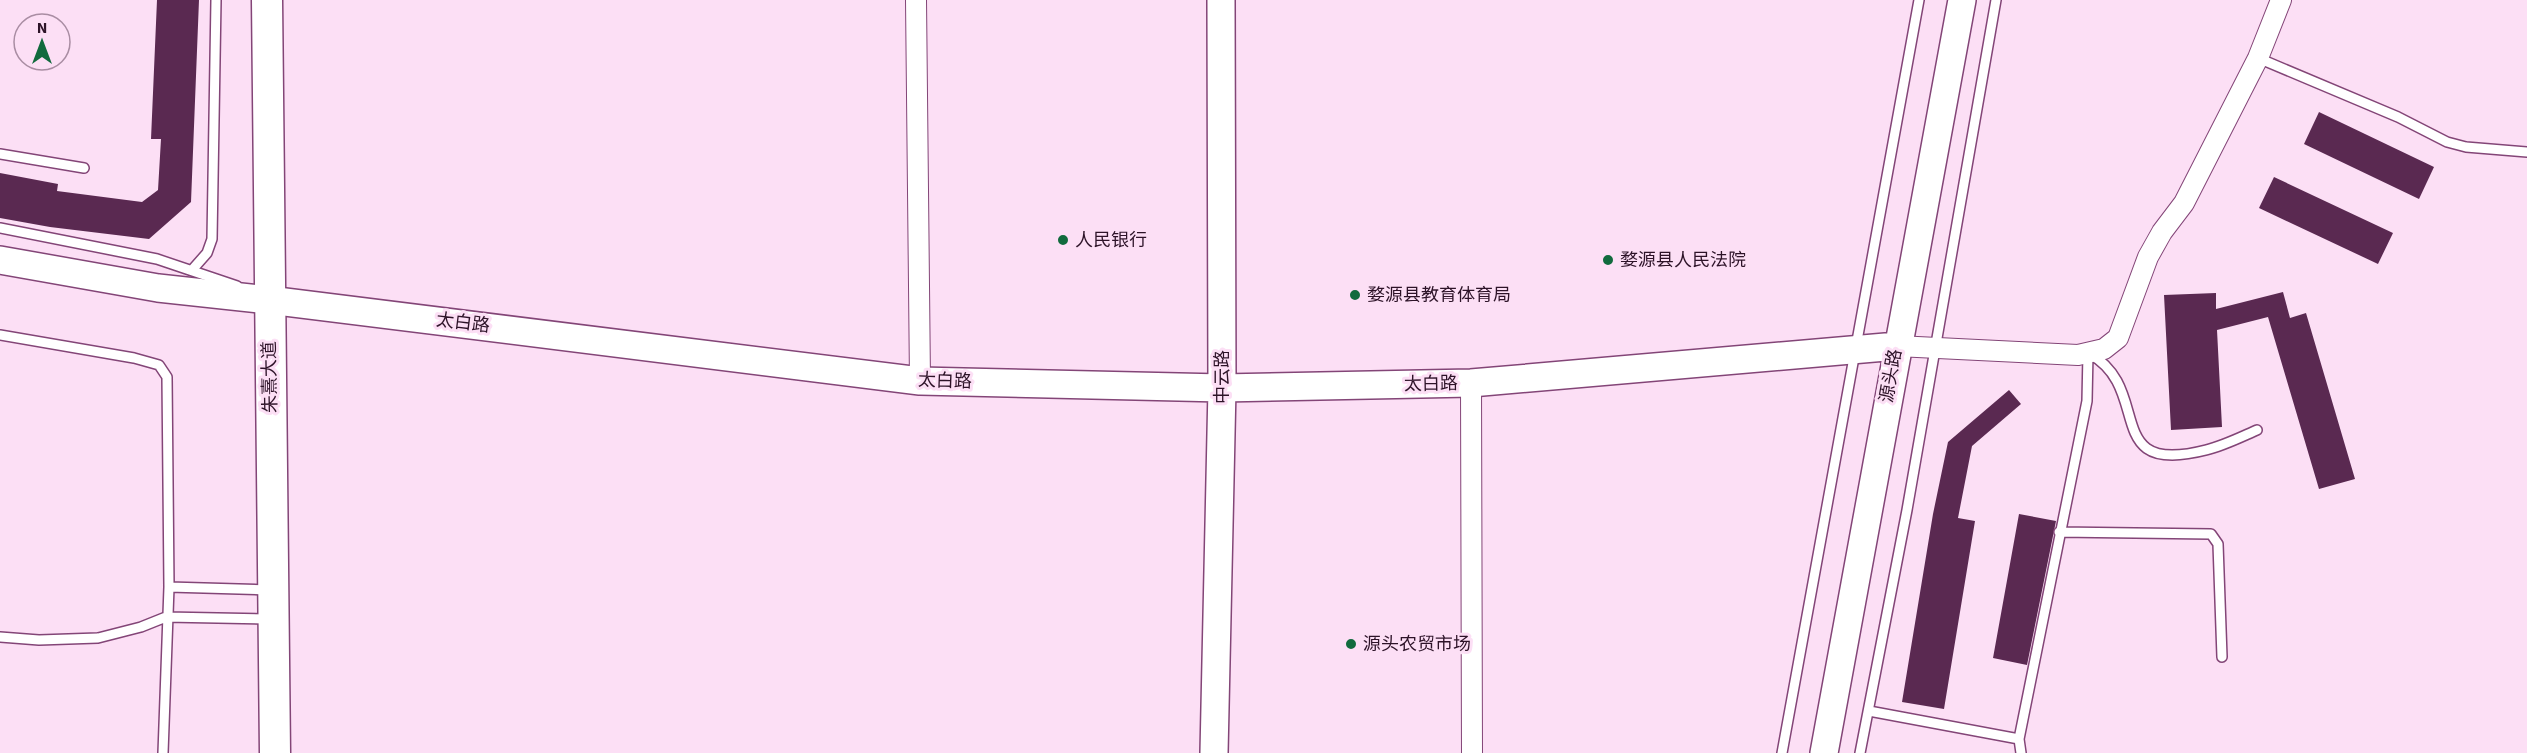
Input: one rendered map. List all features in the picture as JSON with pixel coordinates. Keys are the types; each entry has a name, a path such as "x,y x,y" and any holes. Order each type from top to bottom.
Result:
{"main road":[{"name":"朱熹大道","path":"267,0 275,753"}],"street":[{"path":"916,0 920,381"},
{"name":"中云路","path":"1214,753 1222,388 1221,0"},
{"name":"源头路","path":"1824,753 1962,0"},
{"path":"1897,346 2024,353 2088,352 2104,349 2118,338 2148,257 2162,232 2184,203 2258,58 2281,0"},
{"name":"太白路","path":"0,260 158,288 920,381 1222,388 1471,383 1897,346"},
{"path":"1471,383 1472,753"}],"lane":[{"path":"192,270 207,253 212,239 216,0"},
{"path":"1782,753 1919,0"},
{"path":"1860,753 1936,347 1996,0"},
{"path":"2258,58 2398,117 2447,142 2466,147 2527,152"},
{"path":"0,154 84,168"},
{"path":"0,228 157,259 269,300"},
{"path":"0,335 134,358 159,365 167,377 169,587 166,617 163,753"},
{"path":"2088,352 2105,362 2117,377 2140,445 2150,452 2174,456 2207,450 2258,430"},
{"path":"2021,753 2019,739 2087,401 2088,352"},
{"path":"2059,532 2211,534 2218,544 2222,657"},
{"path":"169,587 274,605"},
{"path":"0,637 39,640 98,638 141,627 166,617 274,605"},
{"path":"1869,711 2019,739"}],"building":[{"path":"157,0 199,0 191,202 149,239 50,227 0,218 0,173 58,184 57,191 142,202 158,190 161,139 151,139"},
{"path":"2319,112 2434,167 2419,199 2304,144"},
{"path":"2274,177 2393,233 2378,264 2259,208"},
{"path":"2283,292 2290,318 2306,313 2355,479 2319,489 2268,317 2217,330 2222,427 2171,430 2164,295 2216,293 2216,309"},
{"path":"2009,390 2021,404 1972,446 1958,518 1975,521 1944,709 1902,702 1933,514 1948,442"},
{"path":"2019,514 2056,521 2027,665 1993,658"}],"place":[{"name":"人民银行","path":"1063,240"},
{"name":"婺源县人民法院","path":"1608,260"},
{"name":"婺源县教育体育局","path":"1355,295"},
{"name":"源头农贸市场","path":"1351,644"}]}
